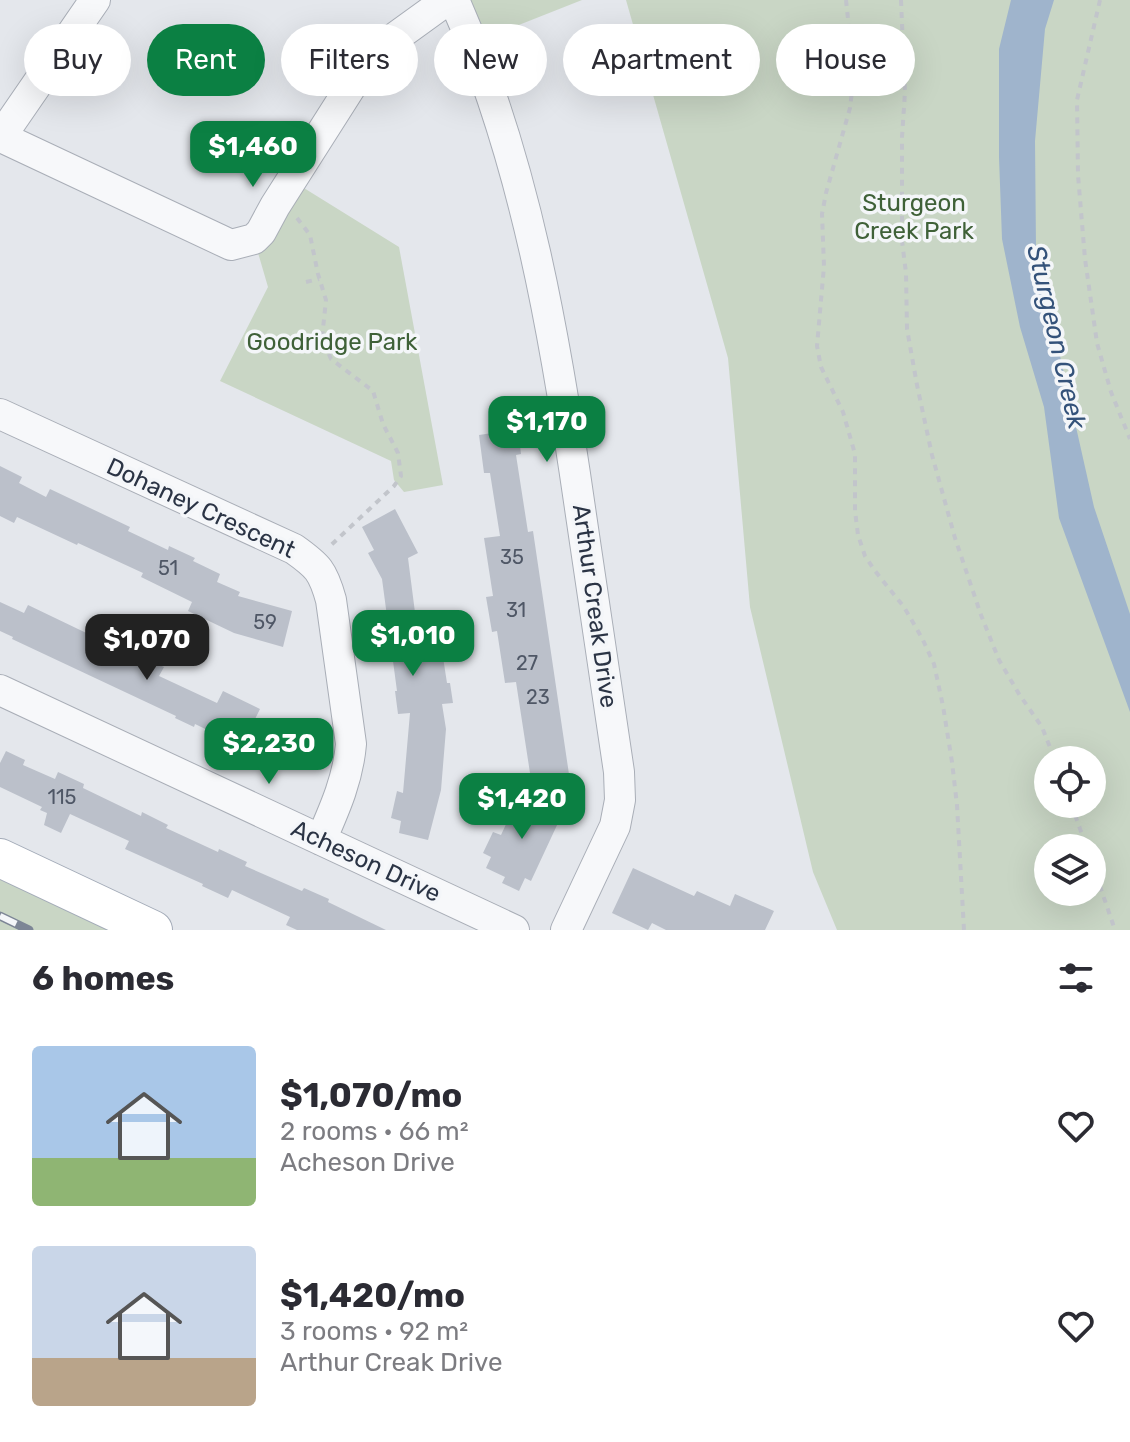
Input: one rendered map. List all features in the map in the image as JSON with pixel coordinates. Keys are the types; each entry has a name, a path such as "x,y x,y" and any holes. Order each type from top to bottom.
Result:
{"main road":[{"path":"0,858 153,930"}],"street":[{"path":"95,0 0,138 231,245 254,239 261,232 371,55 447,0"},
{"name":"Arthur Creak Drive","path":"454,0 473,43 508,151 540,272 569,429 619,772 620,800 615,826 566,930"},
{"name":"Dohaney Crescent","path":"0,414 294,549 312,562 325,577 351,744 344,783 321,840"},
{"name":"Acheson Drive","path":"0,690 514,930"}],"path":[{"path":"846,0 854,75 850,108 822,214 824,266 817,346 821,367 843,412 855,454 855,511 865,556 904,607 934,664 957,805 964,930"},
{"path":"901,0 905,92 902,241 907,329 917,385 947,510 981,615 999,660 1042,727 1049,746"},
{"path":"1100,0 1077,100 1078,175 1085,259 1097,343 1111,392 1130,439"},
{"path":"275,206 297,218 310,235 326,300 322,338 331,359 373,391 383,424 398,453 401,476 312,562"},
{"path":"306,282 319,279"},
{"path":"1106,904 1115,930"}],"green space":[{"path":"454,0 582,0 521,24 465,24"},
{"name":"Sturgeon Creek Park","path":"626,0 1130,0 1130,930 837,930 813,872 750,607 728,358 653,96 760,96 760,24 633,24"},
{"name":"Goodridge Park","path":"291,180 399,247 443,485 404,492 394,480 391,461 220,381 268,287 254,239"},
{"path":"0,858 153,930 0,930"}],"water":[{"name":"Sturgeon Creek","path":"1011,0 1054,0 1045,29 1035,141 1036,249 1094,507 1130,614 1130,712 1059,518 1044,407 1020,327 1002,239 999,49"}],"building":[{"path":"518,429 521,454 516,455 528,532 533,531 570,781 523,788 530,773 516,682 505,683 497,631 492,632 486,597 493,596 484,538 500,536 490,473 484,473 479,435"},
{"path":"0,466 22,477 19,483 46,497 50,489 130,527 128,531 168,550 169,546 195,558 193,561 220,574 217,582 240,592 238,596 292,611 283,647 234,633 188,611 192,602 141,577 143,573 17,517 14,523 0,516"},
{"path":"395,509 418,553 408,558 417,628 438,625 453,703 442,704 446,729 441,790 428,840 399,833 401,821 391,818 397,791 403,793 410,713 398,714 382,579 368,553 374,550 362,527"},
{"path":"0,602 24,613 28,605 164,667 159,676 217,703 223,691 260,709 255,719 311,746 299,770 261,755 266,745 235,730 230,741 195,724 194,727 12,639 0,631"},
{"path":"6,751 25,760 23,765 55,779 58,772 84,784 83,788 141,816 142,812 168,825 166,828 218,852 219,849 247,862 245,866 302,891 304,888 329,899 328,902 386,930 297,930 286,925 290,917 232,890 228,898 202,886 125,849 129,841 70,814 61,833 44,825 47,813 40,810 42,807 0,787 0,763"},
{"path":"522,790 556,806 550,819 558,823 531,881 525,878 519,891 502,883 505,877 486,868 491,857 483,853 493,832 501,835"},
{"path":"633,868 694,896 697,891 730,906 735,894 774,911 765,930 666,930 652,923 648,930 612,913"}],"railway":[{"path":"0,916 29,930"}]}
